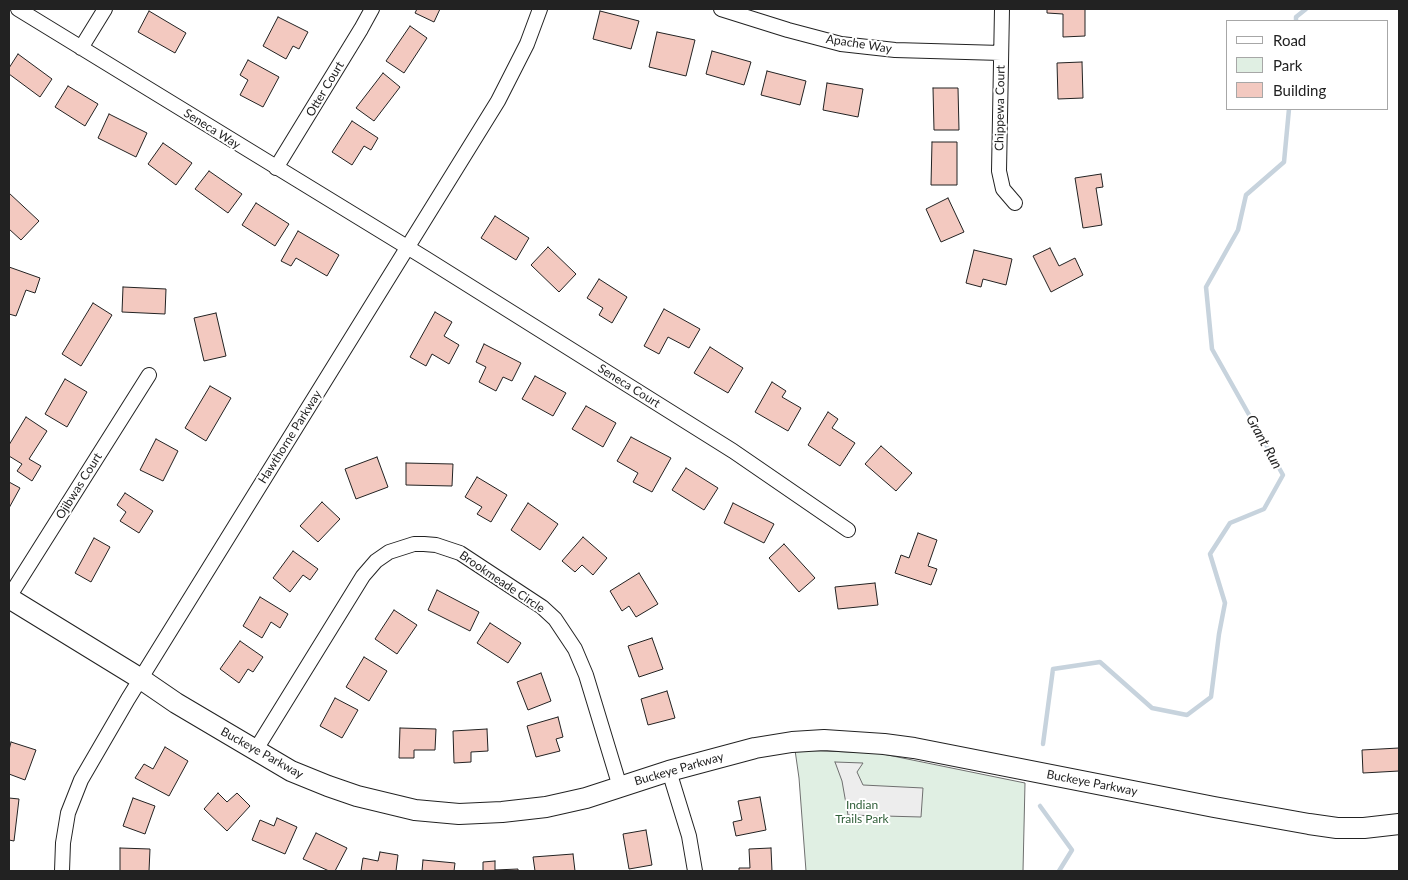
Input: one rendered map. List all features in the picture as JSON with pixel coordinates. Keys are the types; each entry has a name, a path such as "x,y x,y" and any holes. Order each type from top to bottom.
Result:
{"street":[{"name":"Seneca Way","path":"18,9 406,248"},
{"path":"80,48 105,9"},
{"name":"Otter Court","path":"276,168 372,9"},
{"name":"Hawthorne Parkway","path":"62,871 63,842 68,813 81,780 141,679 498,101 527,44 540,9"},
{"name":"Apache Way","path":"721,9 841,44 895,50 1001,53"},
{"name":"Chippewa Court","path":"1002,9 999,171 1003,189 1014,203"},
{"name":"Seneca Court","path":"406,248 733,451 848,530"},
{"name":"Ojibwas Court","path":"9,598 149,375"},
{"name":"Brookmeade Circle","path":"255,751 363,576 376,561 389,552 414,544 436,545 460,553 542,607 555,619 575,649 586,675 620,787"},
{"name":"Buckeye Parkway","path":"9,598 141,679 176,703 291,771 328,786 386,804 415,810 459,814 546,807 586,798 669,771 755,748 792,742 852,741 914,748 1308,824 1336,828 1364,828 1399,824"},
{"path":"669,771 689,836 694,871"}],"green space":[{"name":"Indian Trails Park","path":"795,750 878,753 1025,783 1023,871 806,871"}],"shaded area":[{"path":"835,762 863,763 857,772 863,785 923,788 921,817 848,815 842,781"}],"building":[{"path":"417,9 440,9 434,22 415,13"},
{"path":"1047,9 1085,9 1085,36 1063,37 1063,14 1047,13"},
{"path":"149,11 186,33 175,53 138,32"},
{"path":"600,11 639,21 631,49 593,39"},
{"path":"278,17 308,32 299,49 293,46 286,59 263,46"},
{"path":"410,26 427,38 404,73 386,61"},
{"path":"657,32 695,40 686,76 649,67"},
{"path":"712,51 751,62 744,85 706,74"},
{"path":"18,54 52,79 40,97 9,74 9,68"},
{"path":"248,60 279,77 263,107 240,95 248,80 240,75"},
{"path":"1082,62 1083,98 1058,99 1057,63"},
{"path":"767,71 806,81 800,105 761,95"},
{"path":"383,73 400,87 374,121 356,108"},
{"path":"827,83 863,89 858,117 823,110"},
{"path":"68,86 98,104 85,126 55,107"},
{"path":"933,88 958,88 959,130 934,130"},
{"path":"109,114 147,133 136,157 98,138"},
{"path":"352,121 378,138 371,150 364,146 352,165 332,152"},
{"path":"932,142 957,142 957,185 931,185"},
{"path":"163,143 192,163 176,185 148,164"},
{"path":"209,171 242,194 228,213 195,189"},
{"path":"1101,174 1103,187 1096,188 1102,225 1083,228 1075,178"},
{"path":"9,193 39,221 21,240 9,229"},
{"path":"948,198 964,232 941,242 926,209"},
{"path":"256,203 289,224 275,246 242,225"},
{"path":"495,216 529,238 516,260 481,238"},
{"path":"298,231 339,255 327,276 296,258 291,266 281,261"},
{"path":"548,247 576,274 559,292 531,265"},
{"path":"1050,248 1059,266 1075,258 1083,275 1051,292 1033,256"},
{"path":"974,250 1012,259 1006,285 983,279 981,287 966,283"},
{"path":"9,267 40,278 35,293 26,290 16,316 9,314"},
{"path":"599,279 627,297 612,323 599,315 603,308 587,298"},
{"path":"123,287 166,289 165,314 122,312"},
{"path":"93,303 112,315 81,366 62,354"},
{"path":"664,309 700,329 689,348 668,337 659,354 644,346"},
{"path":"435,312 452,322 444,336 459,345 449,364 432,354 426,366 410,357"},
{"path":"216,313 226,356 204,361 194,318"},
{"path":"484,344 521,363 512,381 503,377 496,391 479,382 486,367 476,362"},
{"path":"710,347 743,368 728,393 694,373"},
{"path":"535,376 566,393 553,416 522,399"},
{"path":"65,379 87,392 67,427 45,414"},
{"path":"772,382 786,391 782,397 801,408 788,431 755,412"},
{"path":"210,386 231,398 206,441 185,428"},
{"path":"586,406 616,423 603,447 572,429"},
{"path":"828,412 838,419 832,428 855,443 840,466 808,445"},
{"path":"26,417 47,431 29,459 41,466 32,481 17,471 22,464 9,456 9,445"},
{"path":"631,437 671,458 652,492 633,482 638,473 617,461"},
{"path":"156,439 178,451 163,481 140,470"},
{"path":"881,446 912,473 896,491 865,464"},
{"path":"377,457 388,487 356,499 345,469"},
{"path":"406,463 453,464 452,486 406,485"},
{"path":"686,468 718,488 704,510 672,490"},
{"path":"477,477 507,495 491,522 477,514 482,507 465,497"},
{"path":"9,482 20,488 9,508"},
{"path":"125,493 153,511 139,533 120,521 126,512 117,505"},
{"path":"322,502 340,519 318,542 300,526"},
{"path":"528,503 558,524 540,550 511,530"},
{"path":"733,503 774,524 764,543 724,523"},
{"path":"918,533 937,540 928,566 937,569 931,585 895,573 901,555 909,558"},
{"path":"583,537 607,558 593,575 582,565 575,572 562,561"},
{"path":"94,538 110,547 91,582 75,573"},
{"path":"784,544 815,578 799,592 769,558"},
{"path":"293,551 318,569 310,580 303,575 290,592 273,578"},
{"path":"639,573 658,604 636,617 629,606 622,611 610,591"},
{"path":"875,583 878,605 838,609 835,587"},
{"path":"437,590 479,612 470,631 428,610"},
{"path":"260,597 288,614 280,628 271,622 262,638 243,626"},
{"path":"394,610 417,625 397,654 375,639"},
{"path":"490,623 521,643 508,663 477,643"},
{"path":"652,638 663,669 639,677 628,646"},
{"path":"240,641 263,657 253,672 248,669 239,683 220,669"},
{"path":"364,657 387,671 369,701 346,687"},
{"path":"541,673 551,701 528,710 517,682"},
{"path":"667,691 675,718 648,725 641,699"},
{"path":"335,698 358,710 342,738 320,726"},
{"path":"558,717 563,737 556,739 560,751 536,757 527,726"},
{"path":"400,728 436,729 435,750 414,750 414,758 399,758"},
{"path":"487,729 488,751 471,752 471,762 454,763 453,731"},
{"path":"11,742 36,750 25,780 9,774"},
{"path":"165,747 188,761 169,796 135,778 144,764 153,769"},
{"path":"1399,748 1399,771 1363,773 1362,750"},
{"path":"218,793 227,802 237,793 250,806 227,831 204,809"},
{"path":"760,797 766,830 736,836 733,822 742,820 738,801"},
{"path":"9,798 19,799 14,841 9,840"},
{"path":"133,798 155,806 145,834 123,826"},
{"path":"277,818 297,827 285,854 252,840 260,820 274,826"},
{"path":"646,830 652,865 629,869 623,834"},
{"path":"316,833 347,848 335,871 329,871 303,859"},
{"path":"120,848 150,849 149,871 120,871"},
{"path":"771,848 772,871 739,871 739,868 750,868 749,849"},
{"path":"380,852 398,855 396,871 361,871 363,858 378,861"},
{"path":"573,854 575,871 535,871 533,857"},
{"path":"423,860 455,863 454,871 422,871"},
{"path":"495,861 495,870 518,869 518,871 483,871 483,862"}],"waterway":[{"name":"Grant Run","path":"1296,20 1296,17 1306,9"},
{"name":"Grant Run","path":"1043,744 1053,669 1100,662 1152,708 1187,715 1211,697 1225,603 1210,554 1230,523 1264,509 1283,475 1212,349 1206,287 1238,230 1246,195 1284,162 1289,110"},
{"name":"Grant Run","path":"1040,806 1072,850 1059,871"}]}
